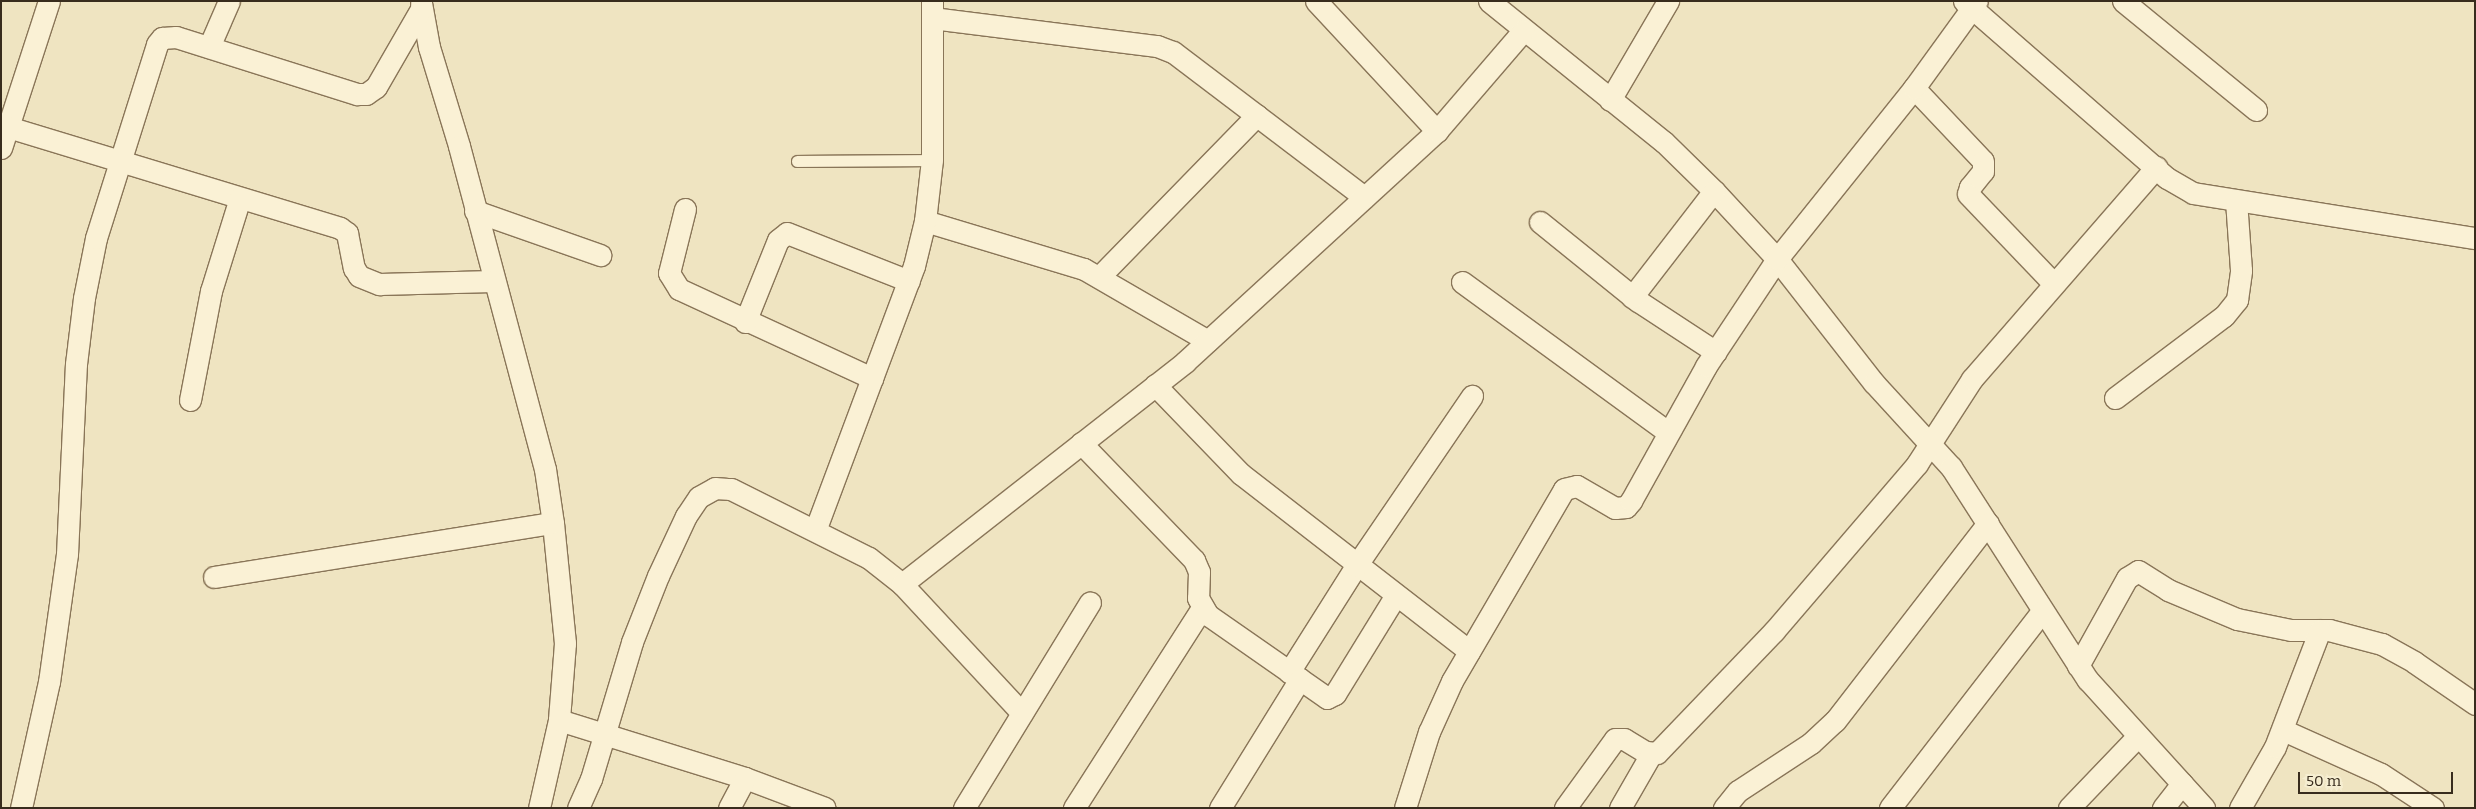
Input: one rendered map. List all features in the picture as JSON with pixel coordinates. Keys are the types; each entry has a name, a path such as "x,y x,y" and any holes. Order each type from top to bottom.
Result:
{"street":[{"path":"1,148 49,1"},
{"path":"209,47 229,1"},
{"path":"1316,1 1437,131"},
{"path":"1489,1 1523,31 1664,142 1714,191 1777,260 1874,383 1931,444 1988,523 2078,666 2138,736 2204,808"},
{"path":"1610,100 1668,1"},
{"path":"2123,1 2256,110"},
{"path":"1405,808 1430,732 1468,650 1564,489 1577,486 1615,508 1626,507 1716,352 1777,260 1914,88 1971,3 2156,167 2193,193 2475,238"},
{"path":"21,808 49,682 68,554 76,364 84,298 96,238 157,44 162,38 176,37 358,94 366,94 376,87 421,5"},
{"path":"421,5 493,281 545,469 553,523 565,643 559,720 539,808"},
{"path":"816,528 909,282 925,221 932,160 932,9 1157,46 1186,61 1364,197"},
{"path":"902,584 1208,341 1437,131 1523,31"},
{"path":"1914,88 1983,161 1983,171 1970,186 1968,194 2054,284"},
{"path":"1099,276 1257,115"},
{"path":"8,126 340,228 348,233 354,268 359,276 368,281 379,284 493,281"},
{"path":"1620,808 1651,754 1664,748 1767,638 1931,444 1972,378 2156,167"},
{"path":"1632,297 1714,191"},
{"path":"190,400 210,291 240,198"},
{"path":"2114,398 2224,316 2236,300 2240,270 2236,200"},
{"path":"685,209 670,262 672,282 689,296 872,378"},
{"path":"475,211 600,255"},
{"path":"925,221 1058,260 1099,276 1208,341"},
{"path":"1540,222 1632,297 1716,352"},
{"path":"745,322 778,240 786,233 909,282"},
{"path":"1462,282 1668,432"},
{"path":"1155,385 1241,474 1356,566 1468,650"},
{"path":"1220,808 1356,566 1472,396"},
{"path":"1081,443 1194,560 1202,608 1216,622 1327,698 1336,694 1396,596"},
{"path":"578,808 591,779 632,642 658,576 686,516 699,497 715,488 731,489 816,528 870,558 902,584 1022,713"},
{"path":"214,577 553,523"},
{"path":"1724,808 1738,791 1811,743 1835,721 1988,523"},
{"path":"2078,666 2127,578 2138,571 2168,590 2238,618 2291,630 2320,630 2354,635 2382,644 2414,662 2475,704"},
{"path":"964,808 1090,602"},
{"path":"1074,808 1202,608"},
{"path":"1890,808 2042,611"},
{"path":"2240,808 2258,782 2283,730 2320,630"},
{"path":"559,720 745,778 825,808"},
{"path":"2283,730 2381,774 2433,808"},
{"path":"2069,808 2138,736"},
{"path":"1565,808 1615,739 1624,738 1651,754"},
{"path":"729,808 745,778"},
{"path":"2163,808 2182,784"}],"lane":[{"path":"797,161 932,160"}]}
